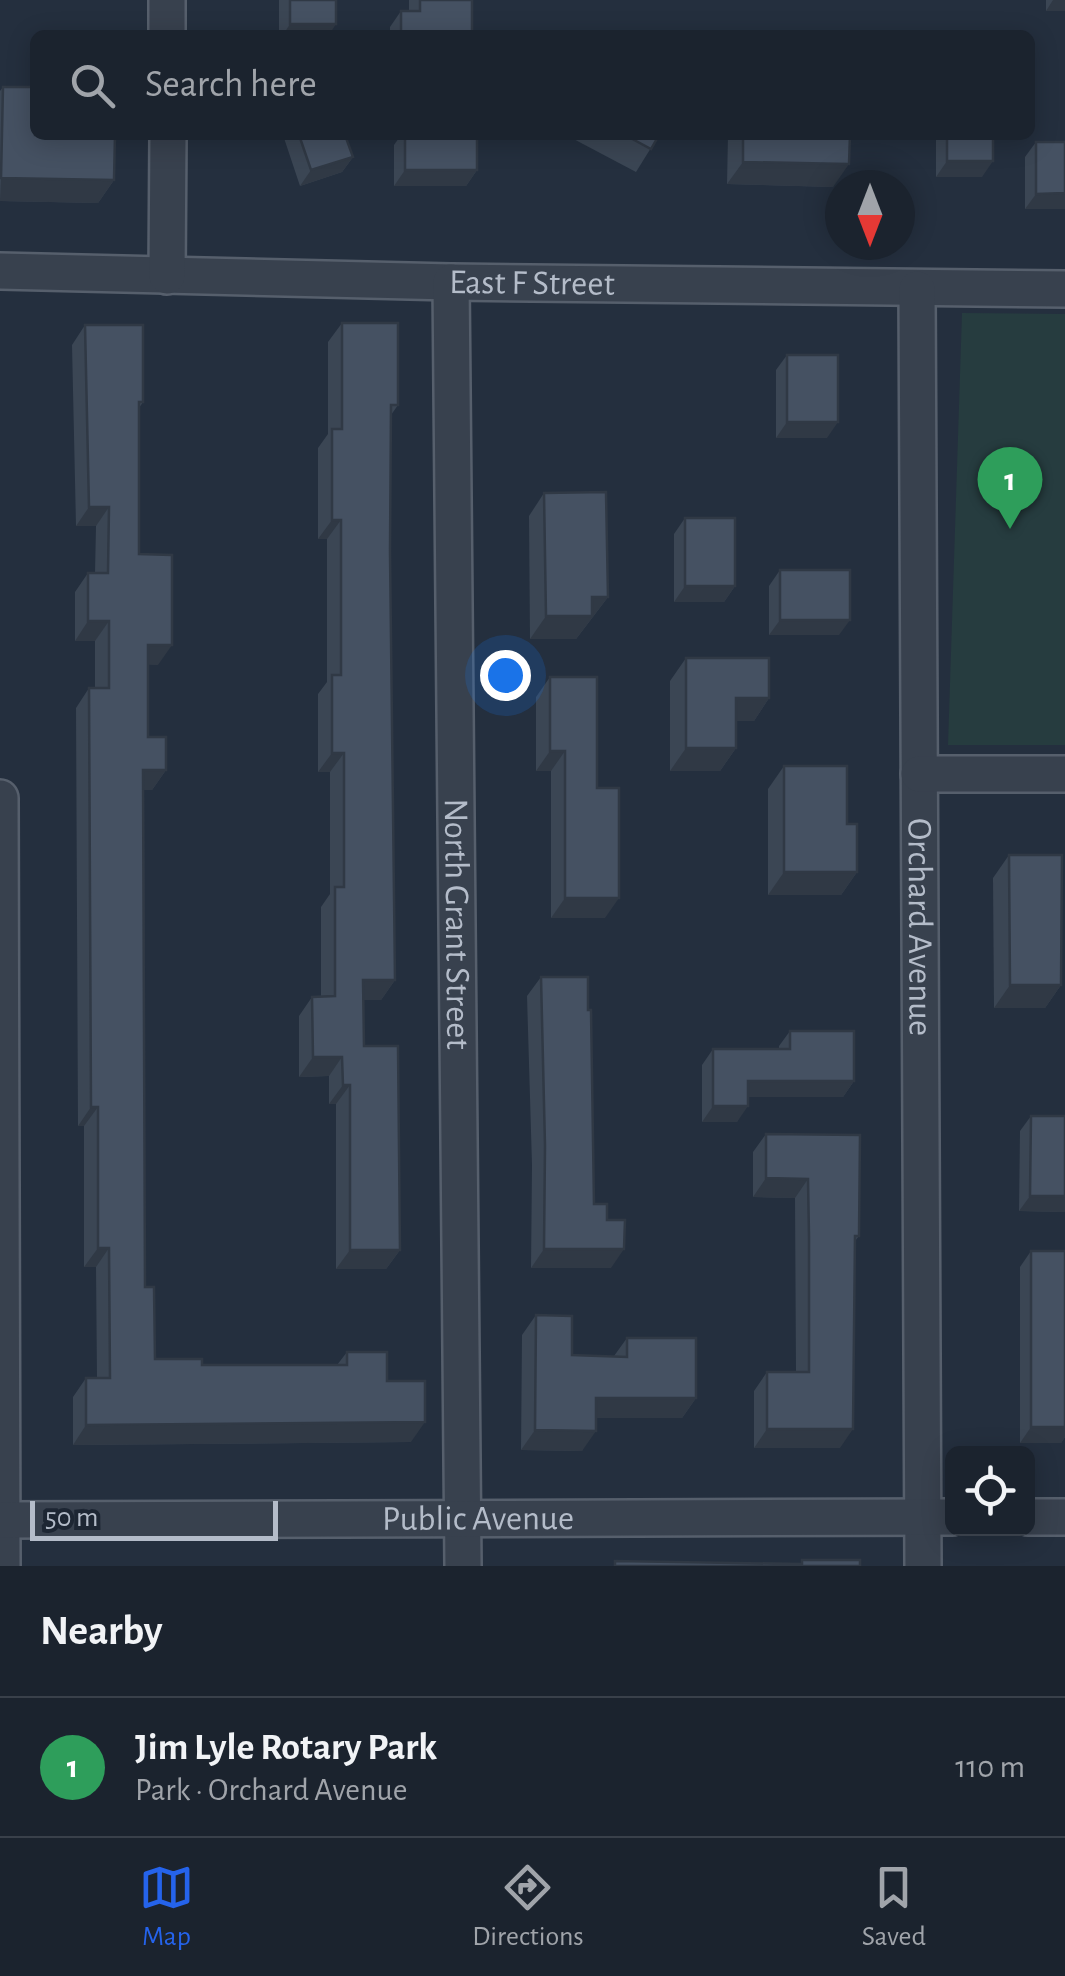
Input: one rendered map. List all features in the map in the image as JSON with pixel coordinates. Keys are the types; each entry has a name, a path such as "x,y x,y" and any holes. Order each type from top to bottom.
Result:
{"street":[{"path":"167,0 167,30"},
{"path":"168,140 168,276"},
{"name":"East F Street","path":"0,271 451,282 1065,289"},
{"name":"North Grant Street","path":"451,282 462,1566"},
{"name":"Orchard Avenue","path":"917,289 919,774 938,1516 923,1566"},
{"path":"919,774 1065,774"},
{"path":"0,798 2,1566"},
{"name":"Public Avenue","path":"2,1520 938,1516"},
{"path":"1035,1516 1065,1516"}],"green space":[{"path":"962,313 1065,314 1065,745 948,745"}],"building":[{"path":"290,0 336,0 336,24 290,24"},
{"path":"420,0 472,0 472,30 401,30 401,11 420,11"},
{"path":"3,87 30,87 30,140 115,140 114,180 1,178"},
{"path":"301,140 347,140 353,157 311,170"},
{"path":"405,140 477,140 477,170 405,170"},
{"path":"634,140 656,140 651,149"},
{"path":"743,140 850,140 849,164 743,162"},
{"path":"947,140 993,140 993,161 947,161"},
{"path":"1036,142 1065,142 1065,193 1036,194"},
{"path":"342,323 398,323 398,405 391,405 390,552 395,980 363,980 364,1046 398,1046 400,1250 350,1250 350,1085 343,1085 342,1057 313,1057 312,997 335,996 335,887 344,887 344,753 332,753 332,675 341,675 341,520 332,520 332,429 342,429"},
{"path":"85,325 143,325 139,554 172,555 172,645 148,645 148,737 166,737 166,770 143,770 145,1287 154,1287 155,1359 202,1359 202,1365 347,1365 347,1352 387,1352 387,1381 425,1381 425,1422 86,1425 86,1378 110,1378 109,1248 98,1248 98,1107 91,1107 89,688 109,688 109,621 88,621 88,573 108,573 109,507 89,507"},
{"path":"787,355 838,355 838,422 787,422"},
{"path":"606,492 608,597 592,597 592,616 546,616 544,493"},
{"path":"685,518 735,518 735,586 685,586"},
{"path":"780,570 850,570 850,620 780,620"},
{"path":"686,658 769,658 769,698 736,698 736,748 686,748"},
{"path":"550,677 597,677 597,788 619,788 619,898 565,898 565,751 550,751"},
{"path":"784,766 847,766 847,824 857,824 857,872 784,872"},
{"path":"1009,855 1062,855 1061,985 1010,985"},
{"path":"541,977 588,977 594,1204 607,1204 607,1220 625,1220 624,1249 544,1249"},
{"path":"790,1031 854,1031 854,1081 748,1081 748,1106 713,1106 713,1049 790,1049"},
{"path":"1031,1116 1065,1116 1065,1196 1030,1196"},
{"path":"766,1134 860,1135 853,1429 767,1429 767,1372 809,1372 809,1236 808,1179 766,1178"},
{"path":"1031,1251 1065,1251 1065,1427 1031,1427"},
{"path":"536,1315 572,1316 572,1355 627,1357 627,1338 696,1338 696,1398 596,1398 596,1431 535,1430"},
{"path":"802,1560 860,1560 860,1566 615,1566 615,1561 802,1564"}],"place":[{"name":"Jim Lyle Rotary Park","path":"1010,529"}]}
